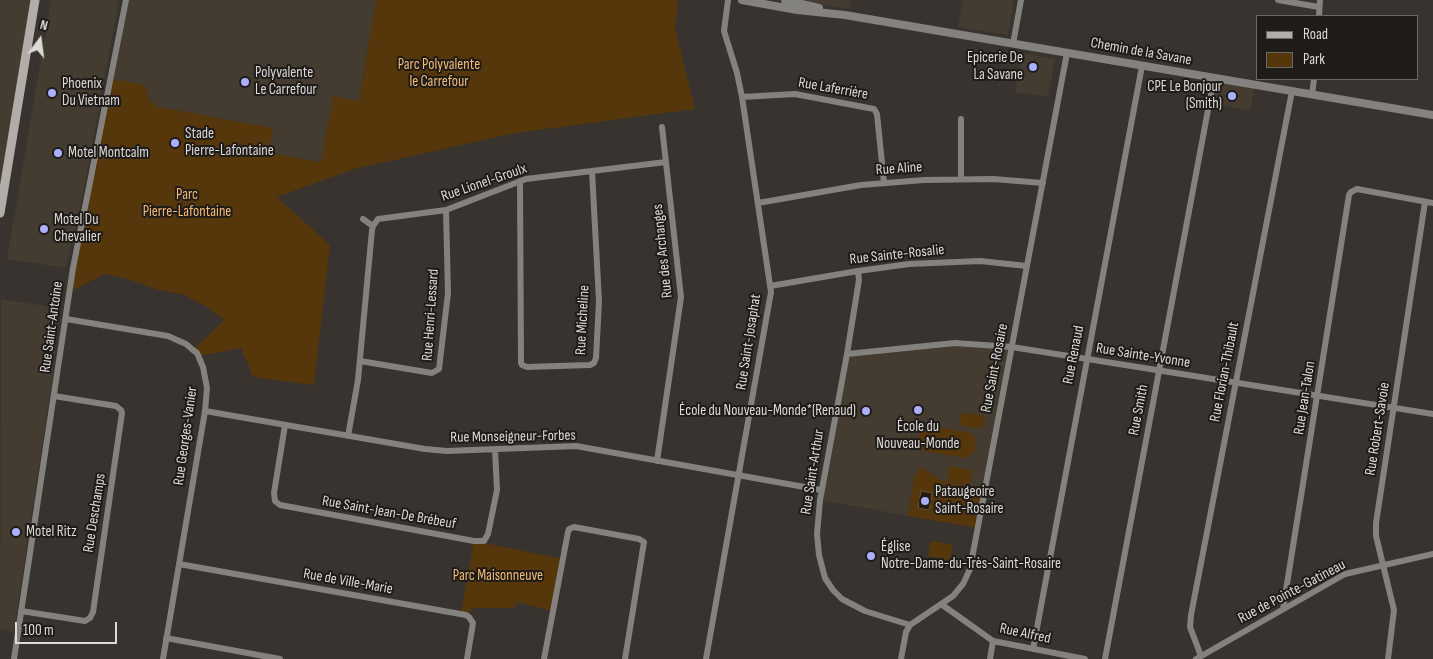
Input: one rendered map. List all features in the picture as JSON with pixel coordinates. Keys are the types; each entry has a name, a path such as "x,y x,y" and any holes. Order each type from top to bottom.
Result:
{"main road":[{"path":"0,213 35,0"}],"street":[{"name":"Rue Saint-Antoine","path":"14,659 76,252 126,0"},
{"name":"Rue Saint-Josaphat","path":"706,659 770,300 770,286 742,97 737,72 724,31 728,0"},
{"name":"Chemin de la Savane","path":"742,0 797,10 845,15 1433,115"},
{"name":"Chemin de la Savane","path":"785,0 845,15"},
{"path":"1013,44 1021,0"},
{"path":"1278,0 1320,3"},
{"name":"Rue Saint-Rosaire","path":"910,624 941,604 958,590 970,569 1067,53"},
{"name":"Rue Renaud","path":"1033,649 1142,66"},
{"name":"Rue Smith","path":"1106,659 1214,78"},
{"path":"1312,94 1314,80"},
{"name":"Rue Florian-Thibault","path":"1199,658 1190,626 1191,615 1292,91"},
{"name":"Rue Laferrière","path":"742,97 795,94 874,109 884,183"},
{"path":"961,120 961,179"},
{"name":"Rue des Archanges","path":"657,461 681,298 662,127"},
{"name":"Rue Lionel-Groulx","path":"373,226 378,219 382,218 446,210 520,181 666,162"},
{"name":"Rue Micheline","path":"520,181 522,365 527,367 590,365 594,363 596,358 600,301 592,172"},
{"name":"Rue Aline","path":"758,203 840,188 884,183 1002,179 1043,183"},
{"name":"Rue Jean-Talon","path":"1283,609 1348,199 1351,192 1358,190 1425,202"},
{"path":"1425,202 1433,203"},
{"name":"Rue Robert-Savoie","path":"1388,659 1394,610 1376,536 1376,523 1425,202"},
{"name":"Rue Henri-Lessard","path":"360,361 432,373 439,370 448,293 446,210"},
{"path":"348,436 360,361 373,226 363,219"},
{"name":"Rue Sainte-Rosalie","path":"770,286 896,265 989,261 1027,266"},
{"name":"Rue Saint-Arthur","path":"858,271 847,354 821,490 817,524 818,546 822,570 832,590 842,599 856,607 910,624"},
{"name":"Rue Georges-Vanier","path":"66,319 168,336 186,344 197,353 203,367 207,388 205,411 163,659"},
{"name":"Rue Sainte-Yvonne","path":"847,354 955,343 1012,347 1433,414"},
{"name":"Rue Deschamps","path":"21,611 84,621 90,618 93,612 122,413 116,406 54,396"},
{"name":"Rue Monseigneur-Forbes","path":"205,411 430,450 576,446 821,490"},
{"name":"Rue Saint-Jean-De Brébeuf","path":"285,425 274,493 276,501 280,505 474,540 484,540 488,534 497,490 496,449"},
{"path":"544,659 568,532 569,529 574,527 639,539 644,542 625,659"},
{"name":"Rue de Pointe-Gatineau","path":"1199,658 1345,574 1433,554"},
{"name":"Rue de Ville-Marie","path":"179,564 466,615 473,623 467,659"},
{"name":"Rue Alfred","path":"941,604 993,641 1085,659"},
{"path":"900,659 906,632 910,624"},
{"path":"166,638 280,659"},
{"path":"990,659 993,641"}],"shaded area":[{"path":"0,0 35,0 0,213"},
{"path":"51,0 119,0 82,199 66,268 7,259"},
{"name":"Polyvalente Le Carrefour","path":"126,0 376,0 359,101 333,97 321,162 269,153 272,128 153,105 147,95 111,79"},
{"path":"795,0 851,0 849,9"},
{"path":"963,0 1014,0 1008,35 958,27"},
{"path":"1022,53 1055,59 1048,97 1015,92"},
{"name":"CPE Le Bonjour (Smith)","path":"1214,78 1255,85 1250,111 1210,103"},
{"path":"1,299 59,308 52,379 14,632 0,629"},
{"name":"École du Nouveau-Monde","path":"955,343 1012,347 985,489 942,481 922,467 914,477 908,516 820,500 847,354"},
{"name":"Pataugeoire Saint-Rosaire","path":"921,491 932,493 929,510 918,508"}],"green space":[{"path":"376,0 678,0 675,29 695,109 515,133 354,169 277,197 330,245 314,385 253,377 241,348 198,356 193,350 224,320 207,307 182,294 159,290 124,278 104,274 70,292 111,79 145,85 149,100 158,107 273,128 269,153 321,162 333,96 359,101"},
{"path":"962,412 985,416 982,429 959,425"},
{"path":"928,425 971,433 976,440 975,451 965,458 924,451 918,444 918,437 920,431"},
{"path":"949,466 973,470 970,485 947,481"},
{"path":"921,467 942,481 985,489 978,528 908,516 914,477"},
{"name":"Parc Maisonneuve","path":"474,541 563,559 553,611 517,602 514,608 471,608 469,617 461,614"},
{"path":"931,541 953,545 950,560 928,556"}],"place":[{"name":"Epicerie De La Savane","path":"1033,67"},
{"name":"Polyvalente Le Carrefour","path":"245,82"},
{"name":"Phoenix Du Vietnam","path":"52,93"},
{"name":"CPE Le Bonjour (Smith)","path":"1232,96"},
{"name":"Stade Pierre-Lafontaine","path":"175,143"},
{"name":"Motel Montcalm","path":"58,153"},
{"name":"Motel Du Chevalier","path":"44,229"},
{"name":"École du Nouveau-Monde","path":"918,410"},
{"name":"École du Nouveau-Monde*(Renaud)","path":"866,411"},
{"name":"Pataugeoire Saint-Rosaire","path":"925,501"},
{"name":"Motel Ritz","path":"16,532"},
{"name":"Église Notre-Dame-du-Très-Saint-Rosaire","path":"871,556"}],"park label":[{"name":"Parc Polyvalente le Carrefour","path":"439,74"},
{"name":"Parc Pierre-Lafontaine","path":"187,204"}]}
